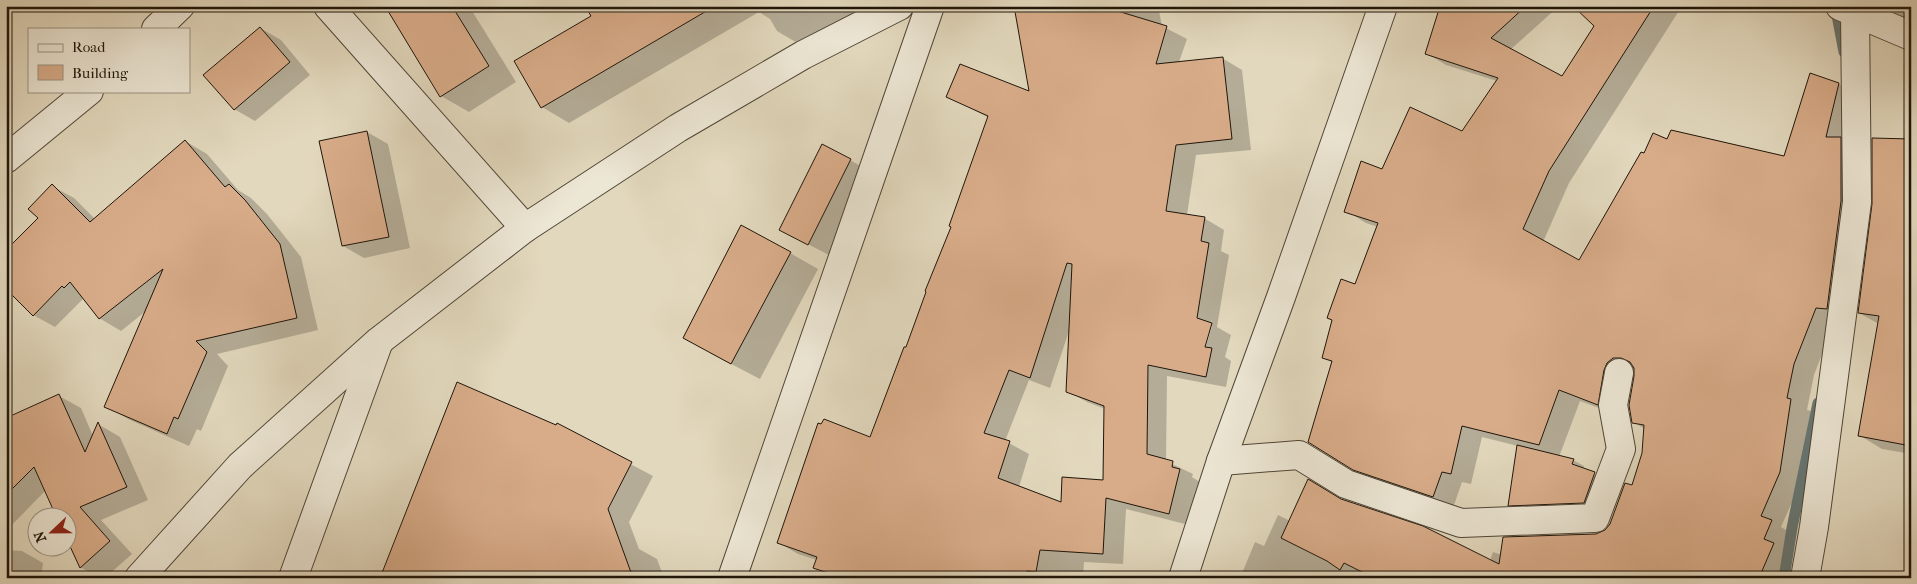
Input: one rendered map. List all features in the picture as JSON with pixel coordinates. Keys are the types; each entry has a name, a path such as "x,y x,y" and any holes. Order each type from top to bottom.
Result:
{"street":[{"path":"157,28 180,6"},
{"path":"328,6 525,228"},
{"path":"139,578 240,466 379,341 525,228 678,128 803,56 899,6"},
{"path":"732,578 930,6"},
{"path":"1183,578 1221,461 1291,270 1383,6"},
{"path":"1805,578 1817,508 1857,202 1847,10 1911,36"},
{"path":"6,160 88,92"},
{"path":"293,578 379,341"},
{"path":"1221,461 1298,456 1346,484 1461,523 1595,518 1621,449 1613,406 1619,373"}],"building":[{"path":"385,6 452,6 489,66 440,97"},
{"path":"585,6 715,6 541,108 514,61 591,16"},
{"path":"1014,6 1101,6 1167,26 1156,64 1223,57 1232,139 1176,145 1166,211 1205,217 1201,241 1209,243 1197,318 1212,323 1205,347 1212,348 1206,377 1148,365 1147,454 1173,461 1172,467 1180,469 1169,514 1106,498 1103,554 1040,550 1036,572 1027,571 1026,578 843,578 813,568 817,557 777,543 818,423 821,424 824,419 870,437 904,347 906,347 925,291 951,227 949,226 988,116 946,97 960,64 1029,91","holes":["1067,263 1072,264 1066,392 1104,406 1103,480 1062,477 1061,502 998,478 1010,441 984,433 1009,370 1030,378"]},
{"path":"1440,6 1526,6 1491,38 1562,76 1594,26 1573,6 1654,6 1549,171 1523,229 1579,260 1641,152 1644,153 1653,133 1667,139 1671,130 1784,156 1810,73 1839,83 1826,137 1841,137 1841,201 1827,309 1816,308 1794,364 1787,398 1791,399 1780,472 1761,516 1772,520 1764,539 1774,543 1759,578 1374,578 1344,563 1340,570 1327,561 1281,538 1308,479 1341,499 1423,526 1499,564 1503,537 1596,534 1605,530 1610,524 1625,483 1632,485 1642,453 1644,425 1632,423 1629,405 1634,368 1630,362 1621,358 1613,358 1607,363 1598,405 1559,390 1539,445 1462,426 1451,474 1442,472 1433,497 1353,470 1308,442 1332,361 1322,358 1332,320 1327,318 1341,279 1355,284 1378,223 1344,212 1361,161 1382,169 1410,107 1462,131 1498,78 1425,54"},
{"path":"260,27 290,62 234,110 203,75"},
{"path":"367,131 389,237 342,246 319,141"},
{"path":"1872,138 1911,139 1911,446 1858,436 1879,316 1858,313 1872,204"},
{"path":"185,140 225,187 229,184 245,200 280,244 297,318 196,341 207,352 178,419 174,417 167,434 104,407 163,269 99,319 70,282 64,288 62,286 33,316 6,289 6,250 38,218 28,209 52,184 90,222"},
{"path":"822,144 851,159 808,245 779,230"},
{"path":"741,225 791,252 731,364 683,338"},
{"path":"457,382 556,425 557,423 632,462 608,509 633,578 380,578"},
{"path":"59,394 85,452 98,422 127,487 80,507 110,541 80,568 74,556 78,556 78,506 52,506 34,467 6,495 6,418"},
{"path":"1517,445 1574,459 1572,464 1595,472 1584,503 1508,506"}],"waterway":[{"path":"1836,10 1844,52"},
{"path":"1784,578 1792,528 1818,403"}]}
